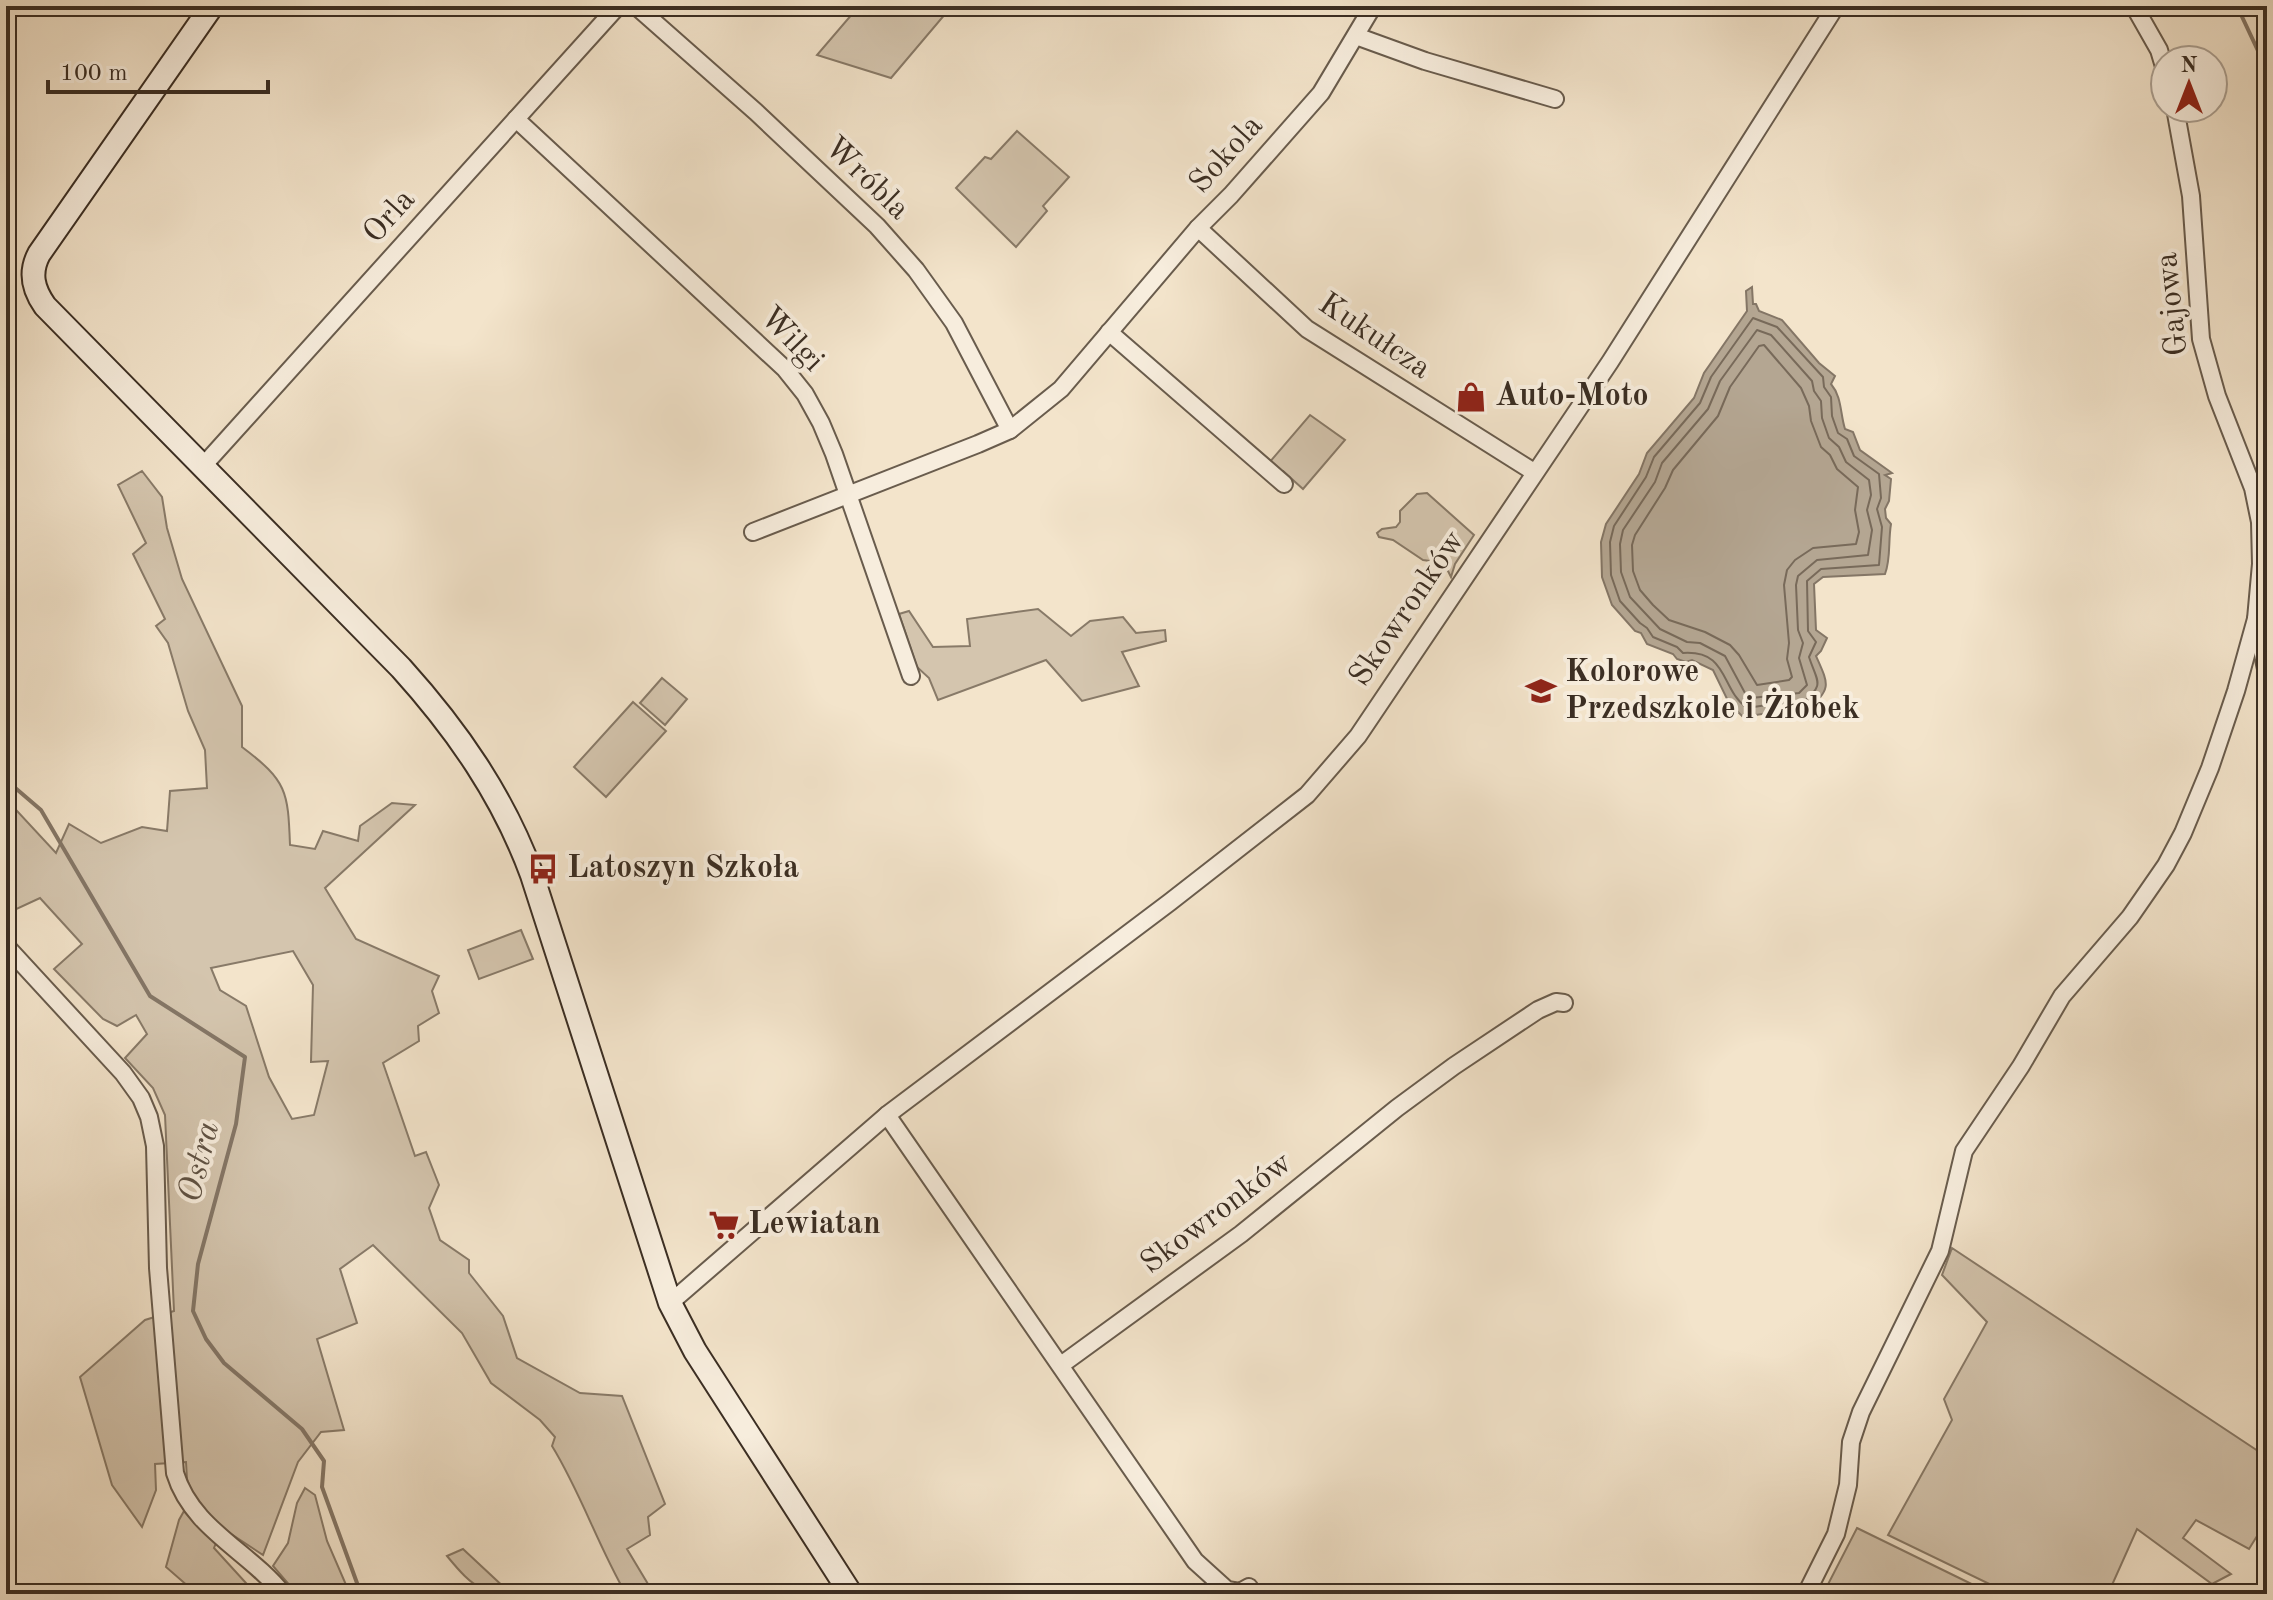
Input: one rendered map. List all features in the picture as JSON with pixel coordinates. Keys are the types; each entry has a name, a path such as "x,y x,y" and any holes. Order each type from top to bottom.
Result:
{"street":[{"path":"212,6 39,254 33,271 34,288 45,306 431,701 463,742 495,794 532,875 670,1303 695,1351 851,1594"},
{"name":"Orla","path":"203,466 618,6"},
{"name":"Wróbla","path":"636,6 756,112 877,226 916,270 954,323 1010,430"},
{"name":"Sokola","path":"753,532 1010,430 1061,389 1198,228 1321,93 1373,6"},
{"name":"Skowronków","path":"670,1303 887,1115 1307,795 1358,736 1610,362 1836,6"},
{"path":"2134,6 2156,44"},
{"path":"1356,36 1425,61 1555,99"},
{"name":"Wilgi","path":"516,119 785,369 805,394 821,423 911,676"},
{"name":"Gajowa","path":"2178,124 2191,196 2203,351 2253,488 2262,541 2256,619"},
{"name":"Kukułcza","path":"1198,228 1307,329 1534,472"},
{"path":"1109,332 1284,484"},
{"path":"2256,619 2267,674"},
{"path":"1806,1594 1836,1534 1848,1485 1851,1442 1861,1412 1940,1251 1964,1151 2021,1066 2062,996 2130,917 2166,865 2210,768 2256,619"},
{"path":"6,946 123,1073 146,1108 155,1146 158,1268 175,1473 197,1516 262,1569 283,1594"},
{"name":"Skowronków","path":"1061,1365 1241,1234 1454,1066 1538,1010 1556,1002 1564,1003"},
{"path":"887,1115 1195,1561 1227,1590 1240,1592 1249,1587"}],"shaded area":[{"path":"859,6 952,6 891,78 817,55"},
{"path":"1017,131 1069,177 1043,206 1047,211 1016,247 956,188 985,157 991,159"},
{"path":"1310,415 1345,440 1303,489 1283,471 1268,464"},
{"path":"142,471 162,497 167,528 182,579 242,706 242,747 268,769 282,788 288,812 290,845 315,849 323,831 358,841 360,826 392,803 415,805 325,888 356,939 439,976 432,991 439,1013 418,1026 419,1041 383,1063 415,1156 426,1152 439,1185 429,1208 440,1240 469,1260 469,1273 503,1316 517,1358 580,1393 622,1396 665,1504 648,1517 650,1535 627,1549 654,1594 626,1594 552,1446 555,1437 540,1420 491,1383 462,1333 373,1245 340,1269 357,1323 317,1339 344,1430 321,1432 298,1462 263,1555 222,1528 214,1548 256,1594 197,1594 166,1567 179,1520 193,1495 187,1479 186,1462 155,1464 156,1490 142,1527 112,1485 80,1377 145,1320 174,1311 165,1115 153,1088 125,1058 147,1034 136,1015 117,1026 103,1019 54,969 82,944 40,898 10,912 6,894 10,876 6,874 6,799 56,853 69,824 101,843 142,827 167,831 170,791 207,788 205,750 188,711 168,643 156,626 165,619 133,554 146,543 118,485","holes":["293,951 313,985 311,1062 328,1061 314,1115 292,1119 269,1077 246,1006 220,990 211,968"]},
{"path":"1427,493 1474,535 1455,564 1451,577 1444,563 1423,560 1393,540 1379,537 1377,533 1396,527 1400,522 1400,511 1417,494"},
{"path":"1038,609 1071,636 1090,621 1123,617 1136,633 1165,630 1166,641 1122,652 1139,686 1082,701 1046,660 938,700 929,678 917,667 899,614 909,611 933,647 970,646 967,619"},
{"path":"662,678 687,699 665,725 640,703"},
{"path":"633,702 666,731 606,797 574,767"},
{"path":"521,930 533,959 479,979 468,950"},
{"path":"1952,1248 2267,1457 2267,1520 2249,1549 2196,1520 2183,1538 2231,1574 2212,1584 2137,1529 2108,1594 2010,1594 1888,1535 1952,1420 1944,1399 1987,1322 1942,1275"},
{"path":"305,1488 315,1495 327,1541 350,1594 297,1594 273,1566 288,1543 297,1503"},
{"path":"1857,1528 1992,1594 1823,1594"},
{"path":"463,1549 507,1590 519,1585 527,1594 489,1591 473,1583 447,1556"}],"water":[{"path":"1752,287 1753,304 1759,311 1782,320 1819,363 1835,376 1831,384 1839,400 1845,429 1853,432 1860,450 1892,473 1885,475 1891,479 1885,509 1886,518 1891,524 1885,574 1823,577 1814,584 1816,630 1827,638 1816,656 1826,681 1824,692 1806,712 1788,710 1743,717 1729,703 1713,670 1692,660 1677,659 1673,654 1647,644 1641,633 1635,631 1612,605 1602,577 1601,542 1606,524 1639,474 1647,453 1694,398 1704,373 1747,311 1746,291"}],"waterway":[{"path":"2237,6 2267,70"},
{"name":"Ostra","path":"6,780 41,810 150,996 245,1057 236,1124 198,1264 193,1311 206,1339 224,1363 302,1429 324,1461 322,1487 361,1594"}],"place":[{"name":"Auto-Moto","path":"1471,397"},
{"name":"Kolorowe Przedszkole i Żłobek","path":"1541,691"},
{"name":"Latoszyn Szkoła","path":"543,869"},
{"name":"Lewiatan","path":"724,1225"}]}
